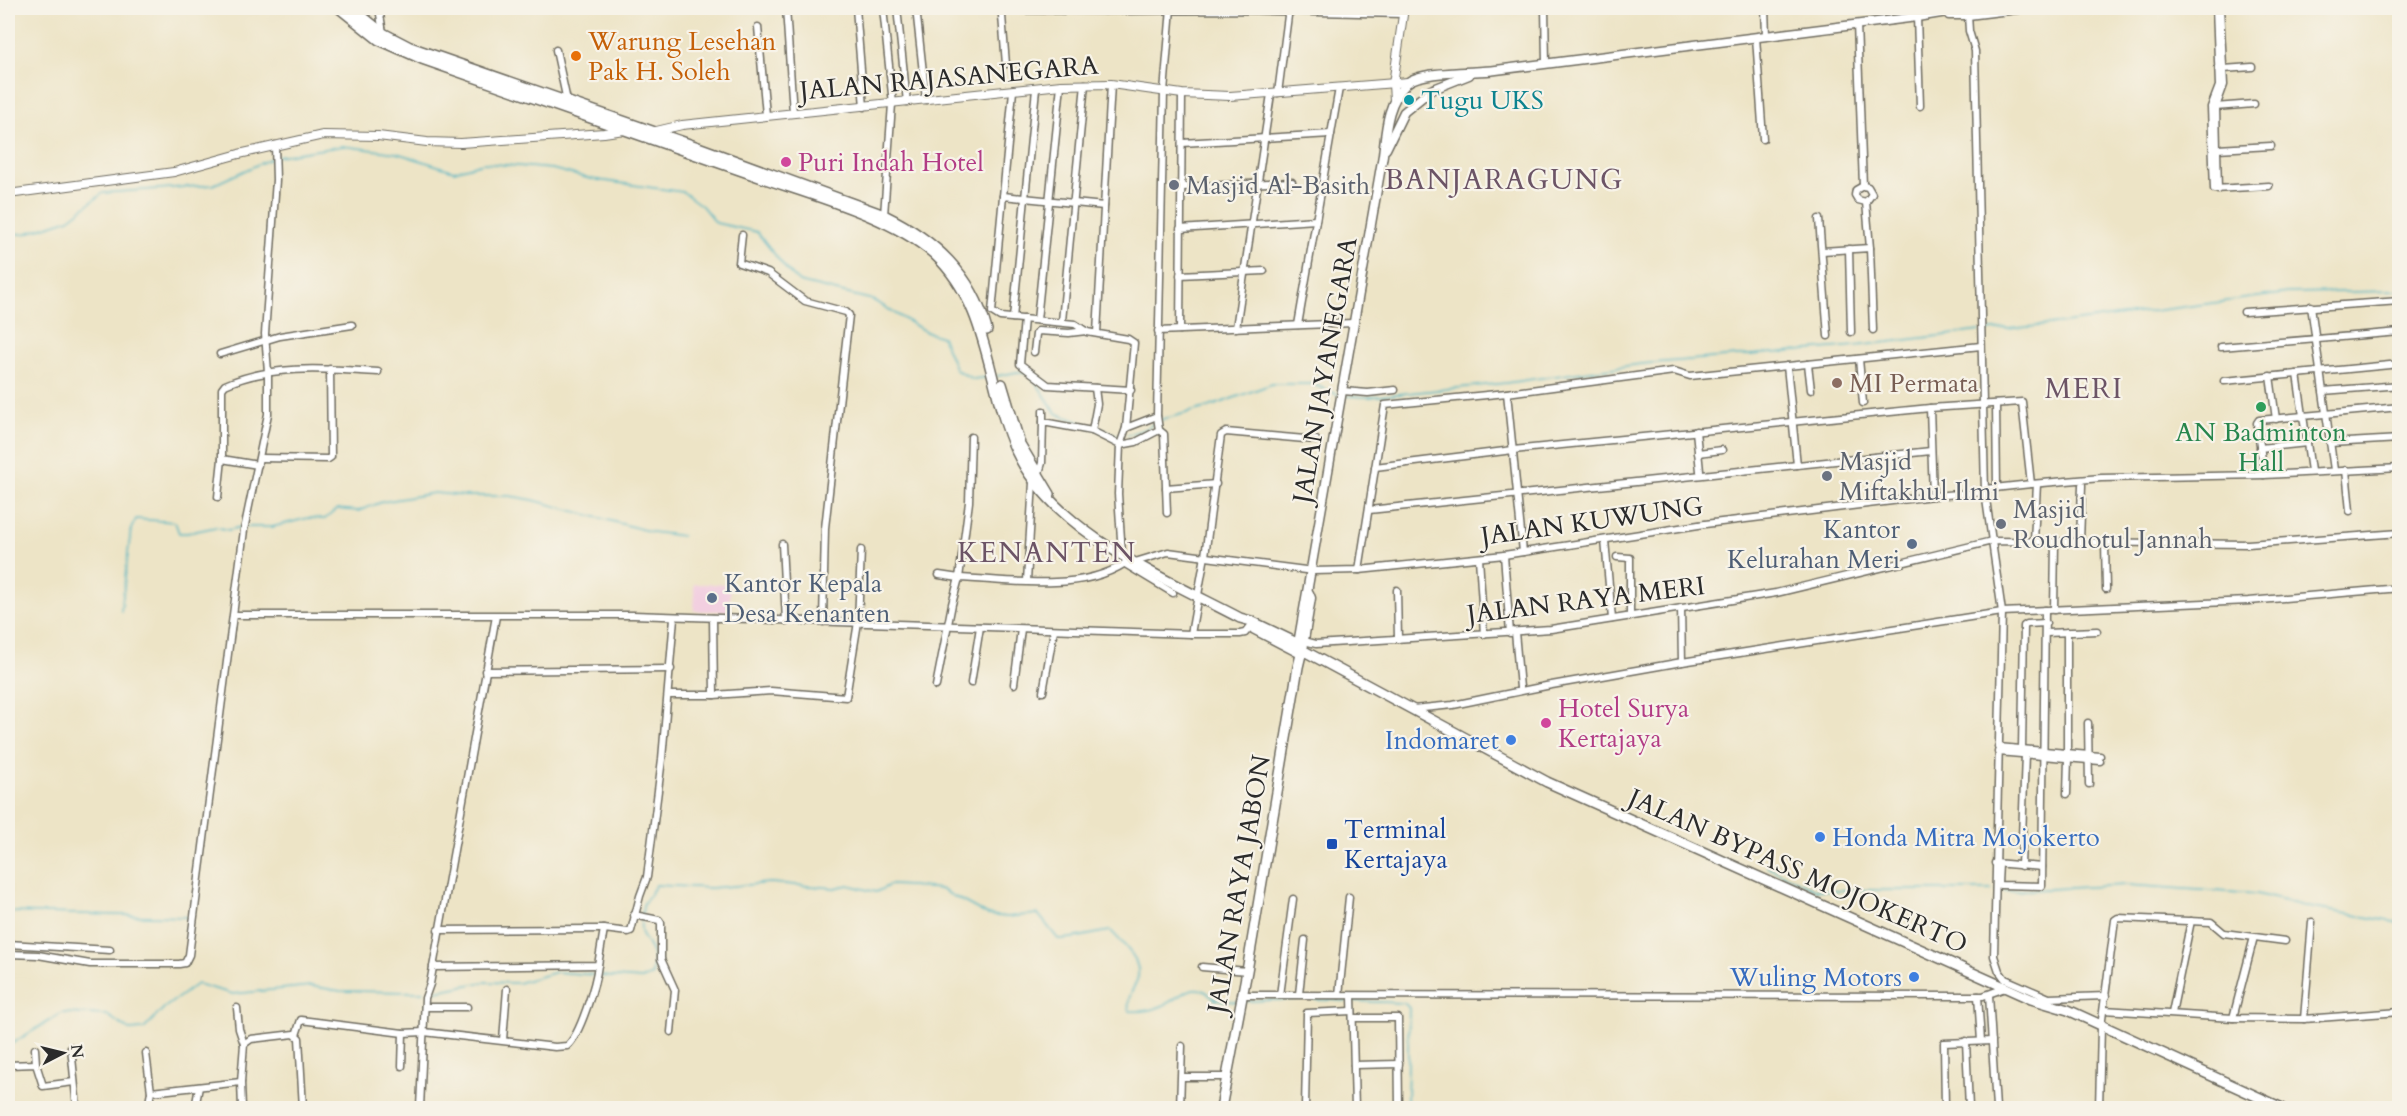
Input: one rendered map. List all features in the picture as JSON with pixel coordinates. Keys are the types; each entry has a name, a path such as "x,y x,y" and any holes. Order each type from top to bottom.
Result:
{"highway":[{"name":"JALAN BYPASS MOJOKERTO","path":"339,8 379,40 422,59 629,127 652,132 884,215 925,237 966,282 980,308 999,388 1035,479 1080,528 1128,560 1240,618 1251,621 1302,651 1547,782 2031,999 2067,1010 2282,1108"},
{"name":"JALAN BYPASS MOJOKERTO","path":"352,8 383,33 410,47 567,101 629,127 642,136 883,222 904,232 934,255 961,286 979,324 994,366"},
{"name":"JALAN BYPASS MOJOKERTO","path":"1240,618 1250,627 1302,651"},
{"name":"JALAN RAYA JABON","path":"1221,1108 1302,651"}],"main road":[{"name":"JALAN JAYANEGARA","path":"1302,651 1305,597 1309,593 1389,112 1394,100 1408,82 1459,72 1546,64 1969,9 2025,8"},
{"name":"JALAN JAYANEGARA","path":"1383,155 1404,112 1431,90 1478,72"},
{"path":"1425,77 1431,82 1431,90"},
{"path":"1389,112 1397,119 1401,118"}],"street":[{"path":"379,8 383,33"},
{"path":"786,8 794,113"},
{"path":"856,8 864,107"},
{"path":"883,8 892,104 884,215"},
{"path":"897,8 907,102"},
{"path":"916,8 926,100"},
{"path":"1545,8 1546,64"},
{"path":"1765,8 1766,35"},
{"path":"2218,8 2224,88 2214,107 2218,190"},
{"path":"2218,8 2219,86 2214,107 2213,188 2218,190 2269,186"},
{"path":"1006,64 1002,16 1004,10 1009,9 1403,11 1393,84 1394,100"},
{"path":"1167,513 1164,434 1159,428 1157,417 1164,92 1172,9"},
{"path":"1969,9 1969,31 1975,51 1984,490 2002,612 1997,864 1998,883 2001,885 2042,886 2045,610"},
{"path":"1236,328 1249,226 1264,139 1275,94 1288,10"},
{"path":"1917,17 1920,106"},
{"path":"1857,24 1863,186"},
{"path":"758,27 766,115"},
{"path":"1756,37 1763,139"},
{"path":"556,50 567,101"},
{"path":"2223,69 2252,67"},
{"name":"JALAN RAJASANEGARA","path":"642,136 682,124 1085,84 1111,84 1182,94 1230,96 1408,82"},
{"path":"1062,321 1085,84"},
{"path":"1097,333 1111,84"},
{"path":"1037,320 1061,86"},
{"path":"1298,325 1339,88"},
{"path":"1013,318 1036,89"},
{"path":"1013,91 991,308 997,316 1062,321 1077,324 1086,331"},
{"path":"1180,330 1182,94"},
{"path":"2214,107 2254,104"},
{"path":"8,194 174,172 323,135 378,136 427,142 461,143 604,133 629,127"},
{"path":"1182,143 1331,134"},
{"path":"2217,149 2271,146"},
{"path":"8,954 38,955 90,964 185,963 189,955 244,528 268,414 268,372 264,342 277,161 276,148"},
{"path":"1182,187 1292,182"},
{"path":"1863,186 1856,190 1856,195 1858,200 1866,202"},
{"path":"1863,186 1871,191 1870,199 1866,202"},
{"path":"1003,196 1104,206"},
{"path":"1866,202 1873,330"},
{"path":"1819,219 1828,336"},
{"path":"1180,229 1316,220"},
{"path":"742,235 738,259 740,264 768,273 805,301 846,312 849,317 825,528 823,622"},
{"path":"1822,251 1870,248"},
{"path":"1849,249 1851,332"},
{"path":"1180,275 1264,271"},
{"path":"2244,312 2400,302"},
{"path":"2311,306 2334,471"},
{"path":"1024,319 1020,364 1048,386 1131,390"},
{"path":"1158,331 1353,323"},
{"path":"220,354 289,335 352,326"},
{"path":"1034,352 1038,332 1086,331 1131,340 1134,343 1131,390 1123,437 1118,494 1128,560 1173,593"},
{"path":"2221,347 2400,332"},
{"path":"1385,404 1507,393 1674,371 1690,376 1981,343"},
{"path":"1859,358 1863,403"},
{"path":"1809,364 1811,390"},
{"path":"2224,381 2400,364"},
{"path":"1787,366 1797,465"},
{"path":"260,458 328,459 331,457 330,369"},
{"path":"218,497 222,459 223,387 268,372 330,369 378,372"},
{"path":"2297,374 2311,471"},
{"path":"2270,376 2276,418"},
{"path":"2323,391 2400,385"},
{"path":"1093,428 1097,404 1095,388"},
{"path":"1342,396 1395,390"},
{"path":"1359,570 1385,392"},
{"path":"1507,393 1522,552"},
{"path":"1375,467 1696,431 1930,408 2024,403 2034,484 2034,542"},
{"path":"1996,404 1997,488"},
{"path":"2264,475 2257,422 2276,418 2400,407"},
{"path":"1930,408 1933,496"},
{"path":"1027,581 1035,479 1042,463 1043,411"},
{"path":"1123,437 1157,417"},
{"path":"1043,422 1093,428 1136,442 1159,428"},
{"path":"1696,431 1700,471"},
{"path":"1191,634 1216,484 1220,438 1223,433 1316,440"},
{"path":"936,686 959,578 969,502 971,437"},
{"path":"2330,443 2400,439"},
{"path":"2260,448 2307,443"},
{"path":"1698,453 1722,450"},
{"path":"1369,510 1931,451"},
{"path":"222,459 258,465"},
{"name":"JALAN KUWUNG","path":"939,575 1027,581 1078,581 1098,576 1128,560 1168,552 1312,571 1359,570 1504,555 1706,524 2034,484 2122,477 2264,475 2400,468"},
{"path":"2346,470 2350,511"},
{"path":"1166,488 1216,484"},
{"path":"2080,542 2082,485"},
{"name":"JALAN RAYA MERI","path":"1302,651 1398,639 1545,630 1630,617 1786,591 1992,541 2248,544 2400,533"},
{"path":"1605,540 1612,619"},
{"path":"2054,610 2055,542"},
{"path":"2105,543 2106,589"},
{"path":"782,544 786,621"},
{"path":"669,695 771,691 846,697 858,622 861,550"},
{"path":"1504,555 1520,688"},
{"path":"1617,557 1630,558 1630,617"},
{"path":"1479,558 1484,634"},
{"path":"1411,710 1467,703 1487,697 1682,662 2002,612 2249,601 2400,588"},
{"path":"1397,590 1398,639"},
{"path":"1681,608 1682,662"},
{"path":"234,615 633,615 1191,634 1240,634 1245,633 1250,627"},
{"path":"420,1108 425,998 433,968 496,616"},
{"path":"438,930 604,929 630,932 639,916 647,877 669,695 674,618"},
{"path":"713,618 714,695"},
{"path":"2021,866 2024,626 2046,623"},
{"path":"971,683 980,627"},
{"path":"1014,684 1021,628"},
{"path":"1043,692 1054,630"},
{"path":"2046,633 2097,631"},
{"path":"2067,632 2067,794"},
{"path":"485,672 671,669"},
{"path":"2088,723 2089,784"},
{"path":"1998,749 2100,758"},
{"path":"1997,864 2042,867"},
{"path":"1997,864 1994,887 1994,956 2000,971 2006,979 2049,998 2067,1010"},
{"path":"1339,995 1349,897"},
{"path":"1280,995 1293,899"},
{"path":"639,916 659,920 661,923 661,959 675,990 671,1032"},
{"path":"2099,1108 2101,1027 2116,918 2211,922 2224,933 2285,941"},
{"path":"2172,1013 2191,921"},
{"path":"2304,1019 2312,922"},
{"path":"296,1035 301,1020 403,1033 424,1032 555,1047 567,1046 574,1037 598,972 604,929"},
{"path":"2233,1018 2254,937"},
{"path":"1299,994 1305,940"},
{"path":"8,944 110,950"},
{"path":"1202,967 1247,971"},
{"path":"433,968 598,972"},
{"path":"1305,1108 1307,1013 1352,1005 1978,996 1989,995 2006,987"},
{"path":"503,1040 507,989"},
{"path":"1242,996 1339,995 1352,1005 1398,1018 1399,1108"},
{"path":"1989,995 1996,1108"},
{"path":"1978,996 1981,1041"},
{"path":"2049,998 2106,996"},
{"path":"1352,1005 1355,1108"},
{"path":"425,1007 467,1007"},
{"path":"237,1008 239,1029 244,1044 241,1082 242,1108"},
{"path":"2104,1010 2233,1018 2304,1019 2400,1012"},
{"path":"402,1066 403,1033"},
{"path":"244,1044 251,1039 296,1035"},
{"path":"296,1035 299,1038 303,1108"},
{"path":"1966,1041 1969,1108"},
{"path":"1945,1108 1943,1044 1945,1042 1992,1041"},
{"path":"1180,1108 1182,1046"},
{"path":"71,1047 77,1108"},
{"path":"35,1049 36,1064 44,1086 74,1082"},
{"path":"146,1053 151,1092 148,1108"},
{"path":"8,1065 36,1064"},
{"path":"1354,1065 1399,1064"},
{"path":"1182,1077 1227,1077"},
{"path":"151,1092 241,1082"},
{"path":"195,1108 199,1087"}],"shaded area":[{"name":"Kantor Kepala Desa Kenanten","path":"694,584 730,584 730,611 694,611"}],"waterway":[{"path":"278,156 343,146 397,153 454,171 483,163 552,169 591,179 683,192 702,206 716,223 757,232 799,282 873,300 926,332 942,337 956,370 973,379 990,377"},
{"path":"8,233 24,234 69,219 103,193 213,185 274,157"},
{"path":"1985,331 2049,325 2288,293 2400,291"},
{"path":"1344,396 1369,397 1506,383 1641,364 1856,346 1980,331"},
{"path":"997,376 1017,372 1028,374"},
{"path":"1032,376 1056,413 1092,427"},
{"path":"1160,420 1209,407 1272,384 1312,384 1339,395"},
{"path":"1127,435 1148,428 1155,422"},
{"path":"1096,428 1120,436"},
{"path":"246,527 272,527 308,518 325,519 337,509 358,511 382,502 434,493 510,496 652,532 682,536"},
{"path":"121,611 131,529 136,519 175,522 179,533 216,527 228,530 241,527"},
{"path":"1767,867 1817,890 1992,890"},
{"path":"642,915 643,905 656,885 710,888 770,883 835,888 848,885 876,892 890,885 940,889 988,915 1007,917 1038,914 1058,939 1111,931 1131,953 1137,966 1137,980 1129,998 1129,1011 1158,1008 1189,990 1195,989 1201,989 1216,1000 1238,1002"},
{"path":"1997,890 2127,885 2257,894 2308,907 2400,923"},
{"path":"8,912 188,917"},
{"path":"599,976 642,979 652,975 654,958 641,933 641,920"},
{"path":"431,992 484,982 518,983 556,972 595,975"},
{"path":"8,1046 62,1013 107,1015 129,1030 144,1029 164,1008 197,984 233,994 311,986 340,991 423,992"},
{"path":"1246,1001 1304,999 1349,1001"},
{"path":"1354,1001 1404,1003 1409,1008 1407,1108"}],"place":[{"name":"Warung Lesehan Pak H. Soleh","path":"576,56"},
{"name":"Tugu UKS","path":"1409,100"},
{"name":"Puri Indah Hotel","path":"786,162"},
{"name":"Masjid Al-Basith","path":"1174,185"},
{"name":"MI Permata","path":"1837,383"},
{"name":"AN Badminton Hall","path":"2261,407"},
{"name":"Masjid Miftakhul Ilmi","path":"1827,476"},
{"name":"Masjid Roudhotul Jannah","path":"2001,524"},
{"name":"Kantor Kelurahan Meri","path":"1912,544"},
{"name":"Kantor Kepala Desa Kenanten","path":"712,598"},
{"name":"Hotel Surya Kertajaya","path":"1546,723"},
{"name":"Indomaret","path":"1511,740"},
{"name":"Honda Mitra Mojokerto","path":"1820,837"},
{"name":"Terminal Kertajaya","path":"1332,844"},
{"name":"Wuling Motors","path":"1914,977"}],"district":[{"name":"BANJARAGUNG","path":"1504,180"},
{"name":"MERI","path":"2084,389"},
{"name":"KENANTEN","path":"1047,553"}]}
